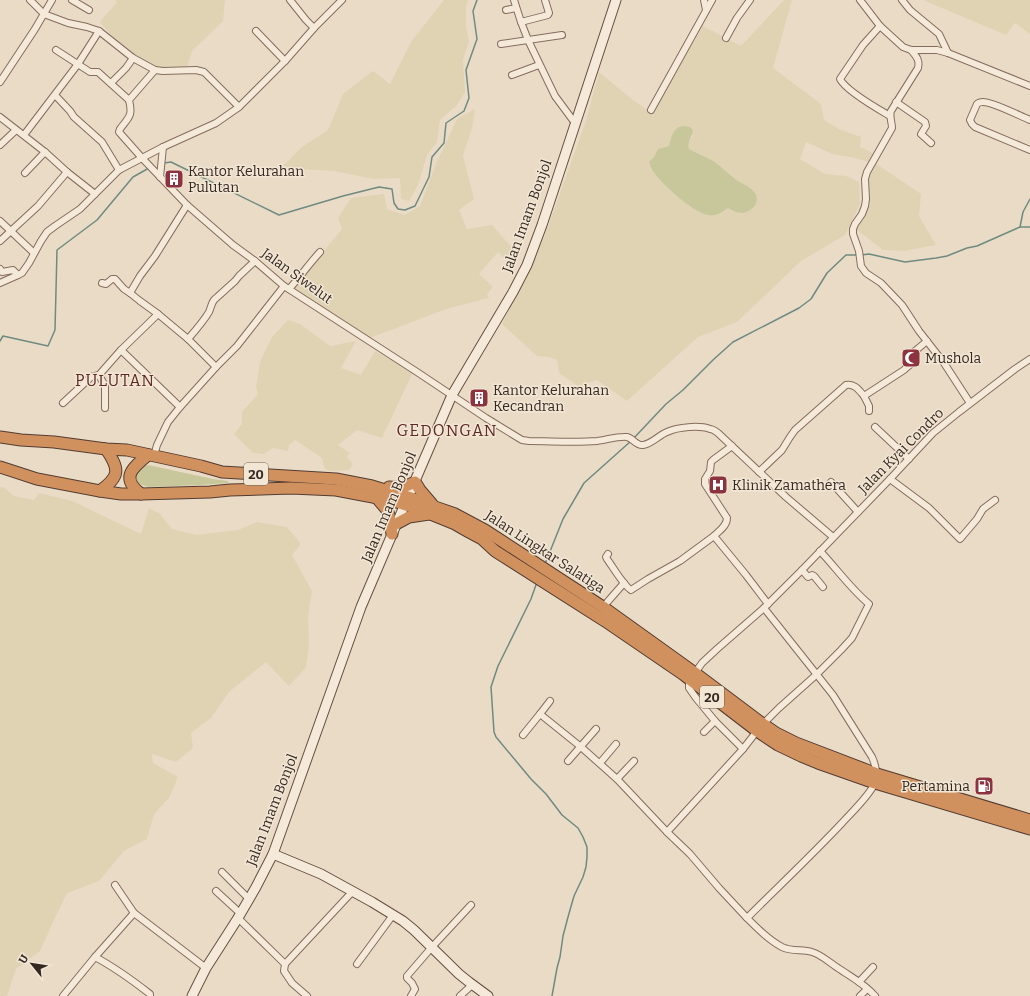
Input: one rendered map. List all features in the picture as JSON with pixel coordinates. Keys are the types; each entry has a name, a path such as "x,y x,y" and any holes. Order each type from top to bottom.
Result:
{"highway":[{"name":"Jalan Lingkar Salatiga","path":"0,438 127,450 222,472 336,479 374,492 407,500 433,510 455,514 485,530 603,607 760,728 776,733 876,778 1030,829"},
{"path":"100,491 114,479 116,473 116,467 113,459 106,449"},
{"path":"141,494 135,490 131,484 131,472 134,466 151,455"},
{"name":"Jalan Lingkar Salatiga","path":"0,467 36,479 121,494 291,488 374,492"},
{"path":"415,482 433,510 408,517 394,529 387,510 374,492 406,487 415,482"},
{"name":"Jalan Lingkar Salatiga","path":"433,510 482,540 495,552 693,676"},
{"name":"Jalan Lingkar Salatiga","path":"876,778 1030,820"}],"main road":[{"name":"Jalan Imam Bonjol","path":"192,996 206,968 249,899 273,854 361,607 394,529 452,395 513,292 527,265 542,225 616,0"},
{"path":"273,854 321,874 393,915 414,930 459,974 488,996"}],"street":[{"path":"30,0 44,14 68,23 99,31 133,58 155,70 196,70 204,72 239,107"},
{"path":"0,82 52,0"},
{"path":"72,0 89,10"},
{"path":"290,0 314,28"},
{"path":"0,283 18,275 26,268 47,232 80,209 119,170 163,147 216,123 239,107 285,61 314,28 342,0"},
{"path":"514,0 528,40 555,96 575,123"},
{"path":"521,22 548,15 549,13 545,0"},
{"path":"704,0 706,10"},
{"path":"651,110 712,0"},
{"path":"726,38 737,18 750,0"},
{"path":"860,0 880,26 903,47 911,50 937,50 948,53 977,63 1030,86"},
{"path":"902,0 910,10 939,34 948,53"},
{"path":"506,10 516,8"},
{"path":"880,26 863,45 840,79 843,84 860,98 890,116"},
{"path":"24,135 78,64 99,31"},
{"path":"256,31 285,61"},
{"path":"501,44 562,35"},
{"path":"56,50 90,72 98,72 129,100 155,70"},
{"path":"911,50 918,59 918,68 891,111 890,116 892,128 867,172 865,179 865,206 862,214 855,224 853,234 859,251 863,270 881,283 902,305 944,363 970,403"},
{"path":"111,83 126,68 133,58"},
{"path":"512,75 540,65"},
{"path":"55,95 74,117 102,142 119,170"},
{"name":"Jalan Siwelut","path":"129,100 131,109 130,114 119,132 147,164 187,205 233,245 287,287 452,395"},
{"path":"896,102 925,122 926,126 921,134 932,143"},
{"path":"1030,120 990,103 979,102 970,120 975,127 1030,150"},
{"path":"0,117 46,152 67,172 95,194"},
{"path":"0,145 16,130"},
{"path":"160,177 163,147"},
{"path":"25,173 46,152"},
{"path":"0,241 38,206 67,172"},
{"path":"130,293 187,205"},
{"path":"0,220 34,253"},
{"path":"151,455 168,422 180,407 237,346 287,287 320,252"},
{"path":"188,339 202,322 209,311 212,302 255,261"},
{"path":"0,269 2,272 15,270 18,275"},
{"path":"102,283 106,284 112,279 116,280 188,339 216,367"},
{"path":"63,403 91,377 99,375 121,350 158,314"},
{"path":"864,396 904,370 908,365 916,360 915,352 927,341"},
{"path":"121,350 180,407"},
{"name":"Jalan Kyai Condro","path":"693,676 702,663 717,648 766,606 802,570 933,433 970,403 1030,359"},
{"path":"99,375 105,386 105,408"},
{"path":"759,472 782,450 795,430 846,384 853,386 864,396 869,406 869,411"},
{"path":"452,395 522,440 529,441 573,442 597,441 626,437 633,440 637,444 643,445 677,429 711,429 718,433 786,497 834,537"},
{"path":"875,427 909,459"},
{"path":"608,554 606,557 607,559 624,583 629,589 632,590 680,561 714,536 726,524 727,518 705,484 705,479 710,471 711,462 732,446"},
{"path":"890,479 929,508 960,538 984,509 994,500"},
{"path":"831,482 858,512"},
{"path":"714,536 746,575 766,606 833,696 872,757 875,765 876,778 871,790 804,862 747,918"},
{"path":"667,832 779,708 816,675 842,650 852,638 869,604 852,588 820,551"},
{"path":"802,570 808,577 812,575 814,576 823,587"},
{"path":"603,607 624,583"},
{"path":"693,676 689,683 689,688 715,721 743,749"},
{"path":"523,735 550,701"},
{"path":"540,714 600,763 617,779 690,854 719,888 762,932 784,948 789,950 812,952 816,954 859,982 874,996"},
{"path":"704,732 715,721"},
{"path":"568,761 596,729"},
{"path":"600,763 616,744"},
{"path":"617,779 634,760"},
{"path":"222,872 249,899"},
{"path":"115,885 134,913 206,968"},
{"path":"216,891 285,964"},
{"path":"307,996 292,983 284,971 285,964 353,891"},
{"path":"412,996 415,989 407,977 471,904"},
{"path":"63,996 134,913"},
{"path":"357,964 393,915"},
{"path":"95,957 106,962 150,994 150,996"},
{"path":"859,982 873,967"},
{"path":"460,996 472,985"},
{"path":"860,996 867,988"}],"shaded area":[{"path":"115,0 225,0 223,21 192,51 187,67 158,67 137,56 112,36 100,22 117,2"},
{"path":"444,0 468,0 466,7 466,27 469,41 463,60 465,92 457,105 440,120 437,142 427,155 418,185 409,201 401,199 400,178 374,179 334,171 301,169 283,166 302,147 328,130 343,94 373,71 390,84 411,42"},
{"path":"784,0 792,0 773,68 821,104 824,120 839,129 861,137 860,147 873,153 869,162 832,154 806,142 800,159 825,174 846,176 859,182 860,204 845,235 801,261 737,322 698,337 627,401 597,380 578,386 559,373 557,360 549,357 537,356 502,324 545,235 586,121 599,72 633,100 652,113 703,26 741,46","holes":["693,135 688,144 689,149 715,163 726,173 752,190 757,198 738,212 728,208 719,214 708,215 696,210 670,190 656,176 650,168 649,162 654,157 658,149 664,148"]},
{"path":"923,0 1030,0 1030,34 1015,23 1006,35"},
{"path":"475,109 472,129 463,155 474,199 459,210 467,229 492,225 515,251 507,261 498,252 479,274 493,287 487,294 489,298 446,309 370,338 293,288 342,229 338,218 351,198 384,194 387,209 405,215 420,206 436,164 457,119"},
{"path":"875,163 921,194 919,216 936,245 904,251 883,250 856,229 863,218 870,200 868,180"},
{"path":"288,320 300,324 330,346 356,341 341,368 361,375 375,351 413,372 382,438 357,430 338,445 350,453 347,457 353,464 349,470 328,471 324,467 322,458 295,440 289,445 288,451 273,448 264,454 253,453 234,434 242,424 242,412 258,394 256,387 260,362 272,337"},
{"path":"0,487 5,488 14,496 34,500 39,493 72,501 141,534 149,508 159,513 172,529 196,535 238,530 257,522 287,527 301,544 292,555 312,591 308,616 309,645 306,667 289,686 266,662 229,692 211,718 191,733 193,748 176,762 152,754 153,763 178,777 169,798 154,814 147,839 124,851 99,881 67,893 40,951 16,969 7,996 0,996"}],"green space":[{"path":"679,127 690,127 693,130 689,142 689,149 714,162 735,179 754,191 757,200 752,209 742,213 728,208 719,214 708,215 685,203 660,181 651,168 649,162 654,157 658,149 669,146 675,131"},
{"path":"148,465 228,481 228,483 148,487 142,485 135,479 139,470"}],"waterway":[{"path":"164,163 171,162 279,215 379,187 392,189 394,203 398,209 405,210 415,206 429,177 432,157 444,143 446,123 464,111 469,98 466,70 477,39 473,11 477,0"},
{"path":"0,341 3,336 48,346 55,330 57,250 97,220 133,177 149,168"},
{"path":"1020,227 1023,212 1030,199"},
{"path":"861,255 869,254 905,262 936,258 977,246 1020,227 1030,227"},
{"path":"633,439 666,404 683,390 733,342 799,308 811,299 827,273 846,255 857,255"},
{"path":"545,564 563,519 584,483 631,441"},
{"path":"537,582 531,599 498,666 491,687 494,732 496,737 531,779 546,794 562,815 578,828 587,847 586,867 574,896 568,917 552,996"}],"place":[{"name":"Kantor Kelurahan Pulutan","path":"174,179"},
{"name":"Mushola","path":"911,358"},
{"name":"Kantor Kelurahan Kecandran","path":"479,398"},
{"name":"Klinik Zamathera","path":"718,485"},
{"name":"Pertamina","path":"984,786"}],"district":[{"name":"PULUTAN","path":"115,380"},
{"name":"GEDONGAN","path":"447,430"}]}
